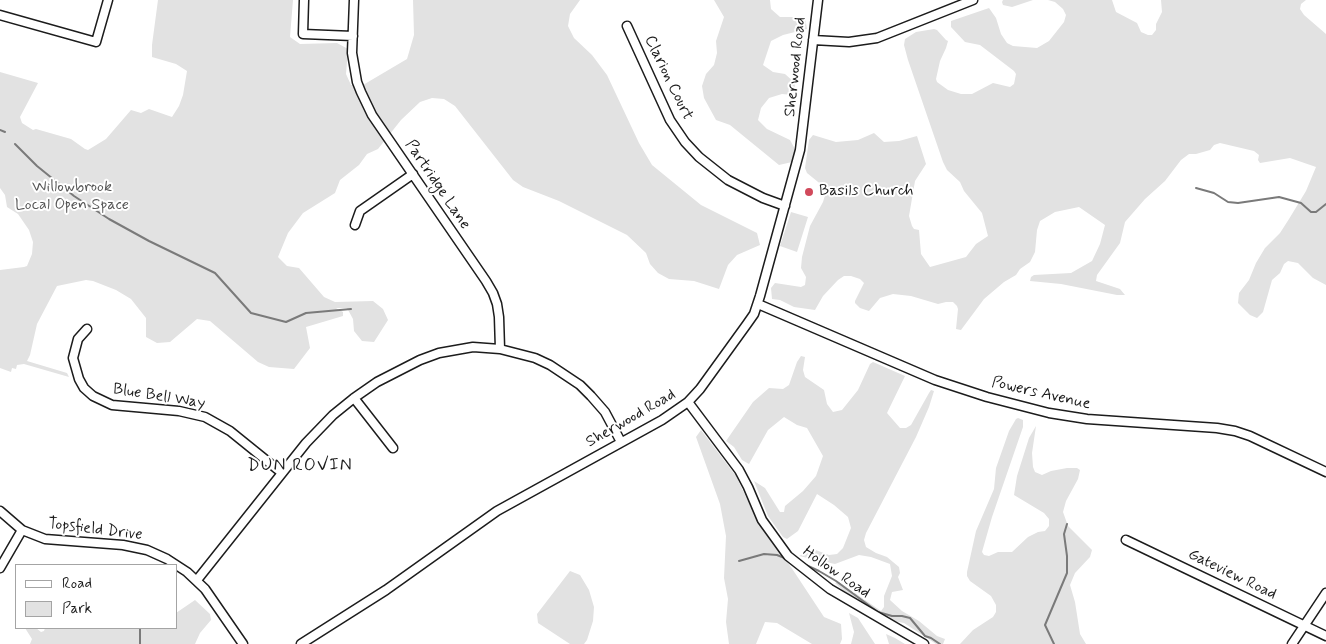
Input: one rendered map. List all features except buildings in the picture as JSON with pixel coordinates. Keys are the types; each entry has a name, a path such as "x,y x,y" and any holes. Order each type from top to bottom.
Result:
{"street":[{"path":"0,15 96,42 108,0"},
{"path":"304,0 303,34 353,36"},
{"name":"Partridge Lane","path":"354,0 352,53 361,92 372,115 492,293 497,304 499,317 500,349"},
{"name":"Sherwood Road","path":"301,644 386,590 497,511 662,420 688,402 700,389 737,339 754,314 758,304 800,150 818,0"},
{"path":"813,40 849,42 877,38 974,0"},
{"name":"Clarion Court","path":"627,26 670,120 685,142 699,157 728,180 756,195 785,206"},
{"path":"355,225 360,211 413,174"},
{"name":"Powers Avenue","path":"758,304 935,380 987,397 1049,413 1087,419 1206,427 1235,431 1250,436 1326,472"},
{"name":"Blue Bell Way","path":"87,329 78,339 74,358 79,379 84,388 93,396 112,405 179,411 205,417 230,431 282,473"},
{"path":"197,580 320,428 354,398 376,382 439,353 473,347 500,349 535,358 550,365 580,385 605,412 621,442"},
{"path":"354,398 393,448"},
{"name":"Hollow Road","path":"688,402 739,470 762,520 788,556 830,589 924,644"},
{"name":"Topsfield Drive","path":"0,511 22,530 40,537 136,547 167,559 174,564"},
{"path":"0,568 22,530"},
{"name":"Gateview Road","path":"1126,540 1326,636"},
{"name":"Topsfield Drive","path":"178,567 197,580 213,598 243,644"},
{"path":"1292,644 1326,594"}],"green space":[{"name":"Willowbrook Local Open Space","path":"158,0 293,0 290,37 300,44 337,43 348,49 346,74 351,85 363,85 407,59 414,35 413,0 580,0 570,14 568,26 574,38 592,55 607,75 639,143 652,165 701,205 757,233 760,245 737,255 728,265 719,289 694,281 669,279 658,273 650,264 646,253 627,235 559,201 523,187 513,180 455,106 444,99 432,98 420,102 401,120 378,149 367,154 359,165 340,180 335,193 303,213 288,233 278,257 287,266 299,268 324,297 335,302 373,301 383,309 388,320 374,342 362,341 354,331 353,319 347,308 336,308 343,312 343,316 306,327 310,348 294,369 269,367 258,362 210,321 197,319 170,342 157,343 146,337 146,318 131,299 116,290 86,280 57,286 37,324 27,361 67,373 69,377 24,364 17,365 16,369 12,368 11,372 0,368 0,270 27,266 32,254 33,242 29,230 18,214 7,207 5,195 0,188 0,72 38,83 20,117 22,123 33,130 36,129 71,139 88,150 106,139 131,110 141,113 149,109 172,117 183,95 187,71 176,64 152,57"},
{"path":"714,0 770,0 771,9 780,17 805,17 807,29 783,35 771,41 763,65 773,72 785,74 795,83 794,95 782,94 769,98 761,108 758,120 767,129 790,140 796,151 792,162 779,165 730,125 716,120 704,98 702,86 706,74 714,65 717,53 716,41 724,17"},
{"path":"1003,0 1033,0 1012,7 1003,5"},
{"path":"1048,0 1112,0 1116,12 1137,23 1141,32 1152,35 1156,30 1156,24 1162,12 1161,0 1306,0 1301,4 1300,9 1304,15 1326,34 1326,285 1313,278 1298,263 1288,261 1284,264 1280,273 1272,280 1263,312 1257,318 1250,315 1238,303 1239,293 1249,280 1256,263 1265,248 1280,233 1289,219 1306,191 1316,167 1290,158 1260,163 1258,160 1259,155 1254,151 1220,143 1214,145 1210,150 1189,154 1181,160 1165,181 1145,199 1125,222 1120,243 1097,275 1096,281 1120,289 1125,295 1061,284 1030,281 1034,275 1071,273 1092,261 1100,244 1105,225 1079,207 1055,212 1040,221 1037,230 1035,252 1030,262 984,299 961,330 956,329 958,309 953,302 938,304 911,296 893,294 880,298 869,311 860,308 855,301 864,283 860,279 851,276 844,276 838,280 823,296 815,310 794,307 780,300 772,299 771,288 775,283 801,287 805,285 806,277 801,268 802,257 810,226 823,202 826,192 823,186 807,173 805,168 809,140 813,135 836,142 858,140 874,133 884,142 899,141 917,136 926,164 915,181 909,216 914,229 919,230 921,254 930,267 966,257 976,244 988,236 982,213 964,191 960,182 947,170 943,162 908,60 904,45 905,39 916,32 934,29 948,41 940,61 936,79 937,82 948,90 961,94 972,94 993,83 1010,87 1014,84 1016,74 1014,71 980,45 965,42 951,27 951,21 989,8 996,18 1001,34 1007,43 1013,46 1037,48 1049,41 1064,22 1066,15 1063,9 1055,2"},
{"path":"791,212 808,217 797,252 780,246"},
{"path":"801,356 805,357 803,370 805,377 824,390 827,404 833,412 842,410 858,390 870,364 873,362 905,376 887,413 900,428 906,428 911,425 931,390 934,391 916,437 864,540 866,547 887,557 899,567 900,573 898,577 903,590 892,592 890,600 937,636 945,639 943,644 936,644 904,623 894,621 851,598 835,583 839,582 881,611 884,607 884,596 892,576 890,564 859,555 835,564 799,556 813,549 829,555 837,554 843,548 851,528 848,517 834,505 817,494 798,531 787,539 783,537 768,516 754,481 765,488 780,512 784,512 785,506 803,491 816,476 823,456 807,428 797,425 784,417 768,430 749,464 742,460 734,447 726,441 753,402 769,388 783,389 789,385"},
{"path":"1018,418 1023,420 1023,427 982,552 984,555 989,556 998,552 1012,552 1028,537 1045,531 1049,526 1049,519 1044,513 1014,495 1017,476 1029,438 1036,426 1032,453 1035,472 1042,475 1067,468 1077,468 1080,470 1078,479 1066,501 1063,512 1068,526 1092,550 1090,557 1075,573 1070,585 1080,634 1086,644 960,644 973,630 993,617 996,612 996,605 991,596 970,581 967,572 976,531 994,489 996,468 1009,431"},
{"path":"701,430 736,476 758,522 824,617 841,624 842,639 840,644 812,644 777,623 765,622 756,644 729,644 726,622 728,599 724,578 726,536 720,504 696,437"},
{"path":"570,571 580,575 589,590 594,607 593,621 584,644 570,644 538,623 537,614"},
{"path":"195,600 210,614 211,620 200,633 195,644 30,644 32,639 26,629 37,629 41,632 45,629 178,629 178,612"},
{"path":"849,613 858,618 875,644 851,644 854,632"},
{"path":"886,634 895,638 905,644 889,644"}],"waterway":[{"path":"0,130 5,132"},
{"path":"15,144 37,166 74,196 109,219 215,273 251,313 286,322 306,313 351,309"},
{"path":"1196,188 1214,193 1228,202 1238,203 1279,197 1301,203 1311,212 1316,212 1326,204"},
{"path":"1054,644 1045,625 1067,573 1064,534 1067,524"},
{"path":"739,561 764,554 777,555 787,559"},
{"path":"806,565 836,581 878,612 910,618 925,636 940,644"},
{"path":"140,629 140,644"}],"place":[{"name":"Basils Church","path":"809,192"}],"district":[{"name":"DUN ROVIN","path":"300,466"}]}
